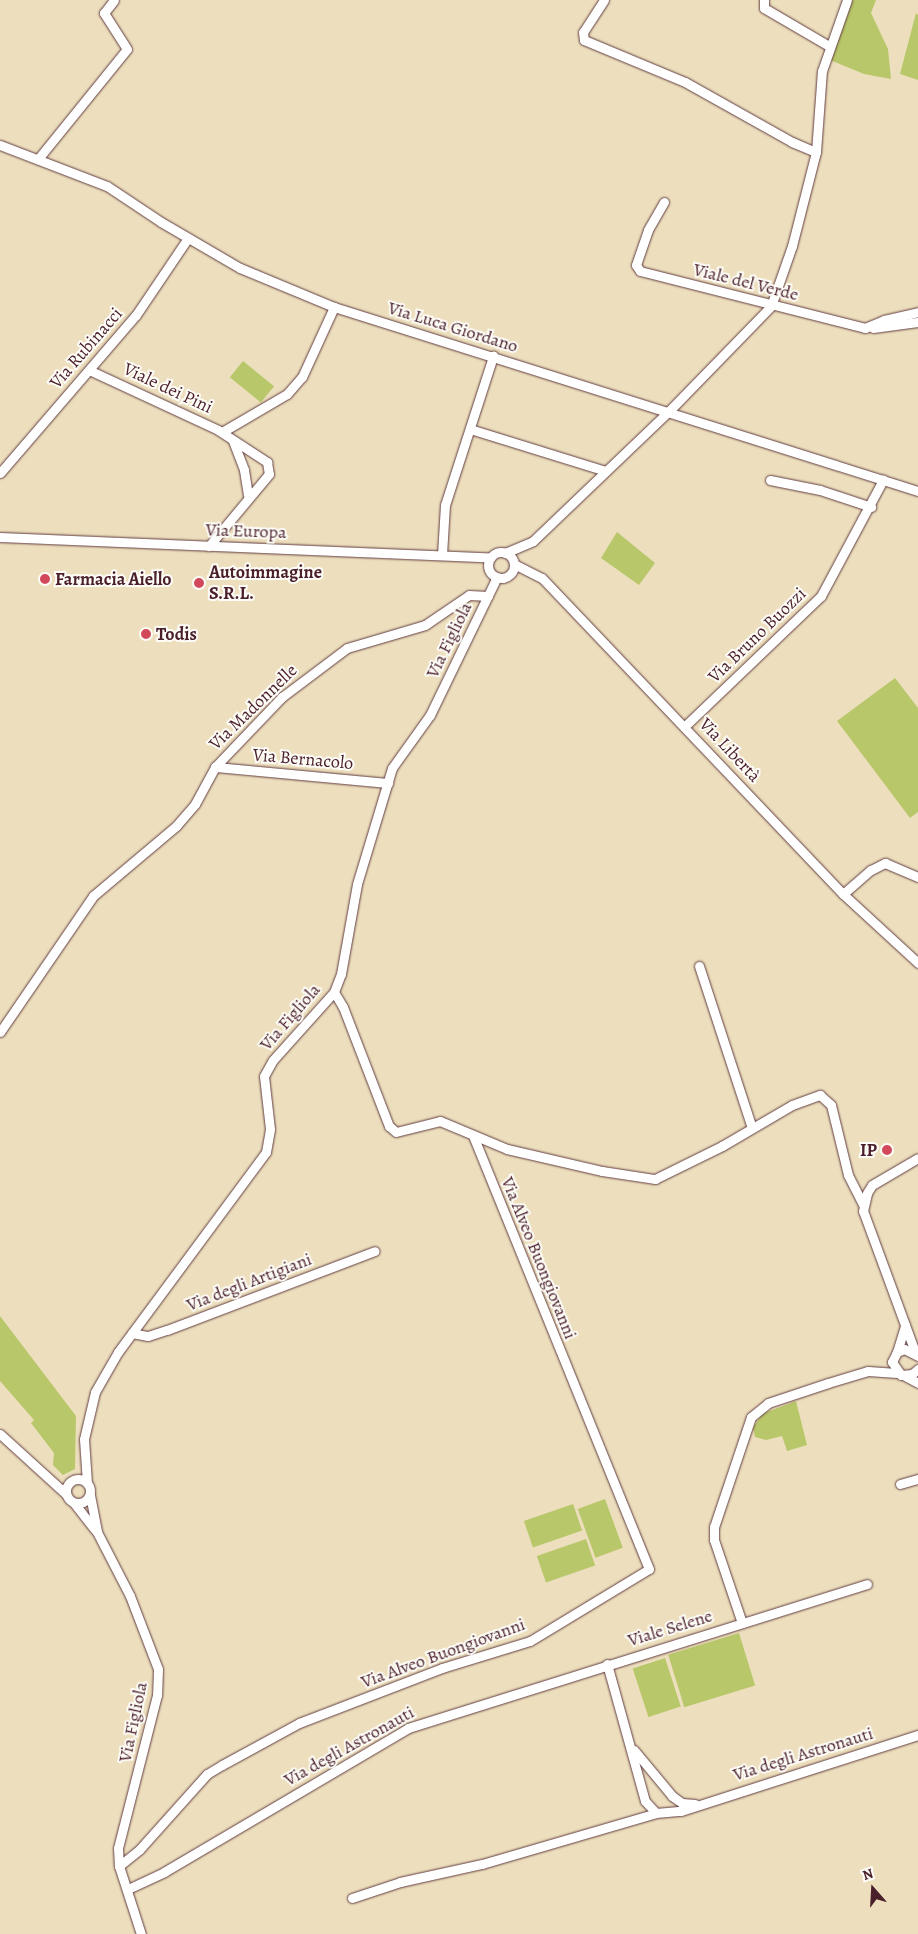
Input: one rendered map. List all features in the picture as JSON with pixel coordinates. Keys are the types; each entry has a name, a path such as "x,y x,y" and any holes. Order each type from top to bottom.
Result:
{"street":[{"path":"38,159 126,49 104,13 114,0"},
{"path":"604,0 583,32 584,40 685,82 792,142 816,152"},
{"path":"764,0 764,8 829,46"},
{"path":"505,553 514,564 509,576 497,577 489,569 491,558 533,542 669,411 771,306 792,246 816,152 822,72 829,46 847,0"},
{"name":"Via Luca Giordano","path":"0,145 107,186 188,238 240,268 334,307 918,491"},
{"name":"Viale del Verde","path":"664,202 648,230 636,269 771,306 865,328 918,312"},
{"name":"Via Rubinacci","path":"0,473 136,315 188,238"},
{"path":"222,432 287,394 302,377 334,307"},
{"path":"865,328 918,322"},
{"path":"442,555 445,505 493,356"},
{"name":"Viale dei Pini","path":"89,370 222,432 267,462 270,469 269,474 248,496 208,546"},
{"path":"470,429 606,472"},
{"path":"232,438 244,470 248,496"},
{"path":"770,480 820,490 871,507"},
{"name":"Via Bruno Buozzi","path":"685,726 821,596 871,507 883,480"},
{"name":"Via Europa","path":"0,537 491,558"},
{"name":"Via Libertà","path":"514,564 542,578 843,894 918,963"},
{"name":"Via Figliola","path":"87,1483 84,1466 86,1420 95,1392 106,1369 266,1152 270,1129 264,1076 273,1060 334,992 341,974 358,884 392,768 430,715 497,577"},
{"name":"Via Madonnelle","path":"0,1032 93,896 176,826 195,804 215,767 282,697 347,648 425,625 469,596 488,596"},
{"name":"Via Bernacolo","path":"215,767 388,783"},
{"path":"843,894 871,870 885,863 918,877"},
{"path":"698,966 752,1128"},
{"path":"334,992 344,1006 392,1131 436,1120 473,1136 534,1156 648,1179 675,1171 810,1096 827,1099 834,1114 848,1175 863,1204 864,1219 916,1354"},
{"name":"Via Alveo Buongiovanni","path":"119,1866 139,1850 207,1774 222,1765 299,1723 442,1668 530,1642 649,1568 473,1136"},
{"path":"863,1204 872,1185 918,1158"},
{"name":"Via degli Artigiani","path":"132,1333 148,1336 167,1330 375,1251"},
{"path":"901,1375 895,1355 905,1325"},
{"path":"742,1622 714,1540 714,1527 751,1417 768,1403 868,1371 908,1349 916,1354"},
{"path":"901,1375 918,1369"},
{"path":"868,1371 901,1375 918,1383"},
{"path":"0,1434 55,1481 97,1532"},
{"path":"66,1494 72,1481 84,1466"},
{"path":"900,1484 918,1479"},
{"path":"55,1481 87,1483 90,1495 85,1502 73,1503"},
{"name":"Via Figliola","path":"90,1495 97,1532 138,1615 159,1678 118,1848 119,1866 141,1934"},
{"name":"Viale Selene","path":"607,1664 867,1584"},
{"path":"607,1664 631,1744 645,1801 656,1814"},
{"name":"Via degli Astronauti","path":"128,1889 164,1872 408,1728 607,1664"},
{"name":"Via degli Astronauti","path":"352,1898 400,1882 482,1864 656,1814 670,1814 918,1735"},
{"path":"631,1744 672,1796 682,1803 697,1804"}],"green space":[{"path":"851,0 876,0 871,13 888,49 891,79 864,74 830,60"},
{"path":"916,13 918,15 918,80 900,74"},
{"path":"243,361 274,386 261,402 230,377"},
{"path":"617,532 655,563 639,585 601,558"},
{"path":"895,678 918,708 918,812 910,818 837,721"},
{"path":"0,1316 76,1416 75,1469 63,1475 53,1465 54,1453 31,1423 34,1420 0,1381"},
{"path":"796,1401 807,1445 787,1451 782,1436 766,1440 755,1437 753,1428 762,1414"},
{"path":"605,1499 623,1548 596,1558 578,1509"},
{"path":"573,1504 582,1530 533,1547 524,1521"},
{"path":"586,1539 595,1565 546,1582 537,1556"},
{"path":"739,1633 755,1686 684,1707 668,1655"},
{"path":"665,1658 681,1707 648,1717 633,1669"}],"place":[{"name":"Farmacia Aiello","path":"45,579"},
{"name":"Autoimmagine S.R.L.","path":"199,583"},
{"name":"Todis","path":"146,634"},
{"name":"IP","path":"887,1150"}]}
